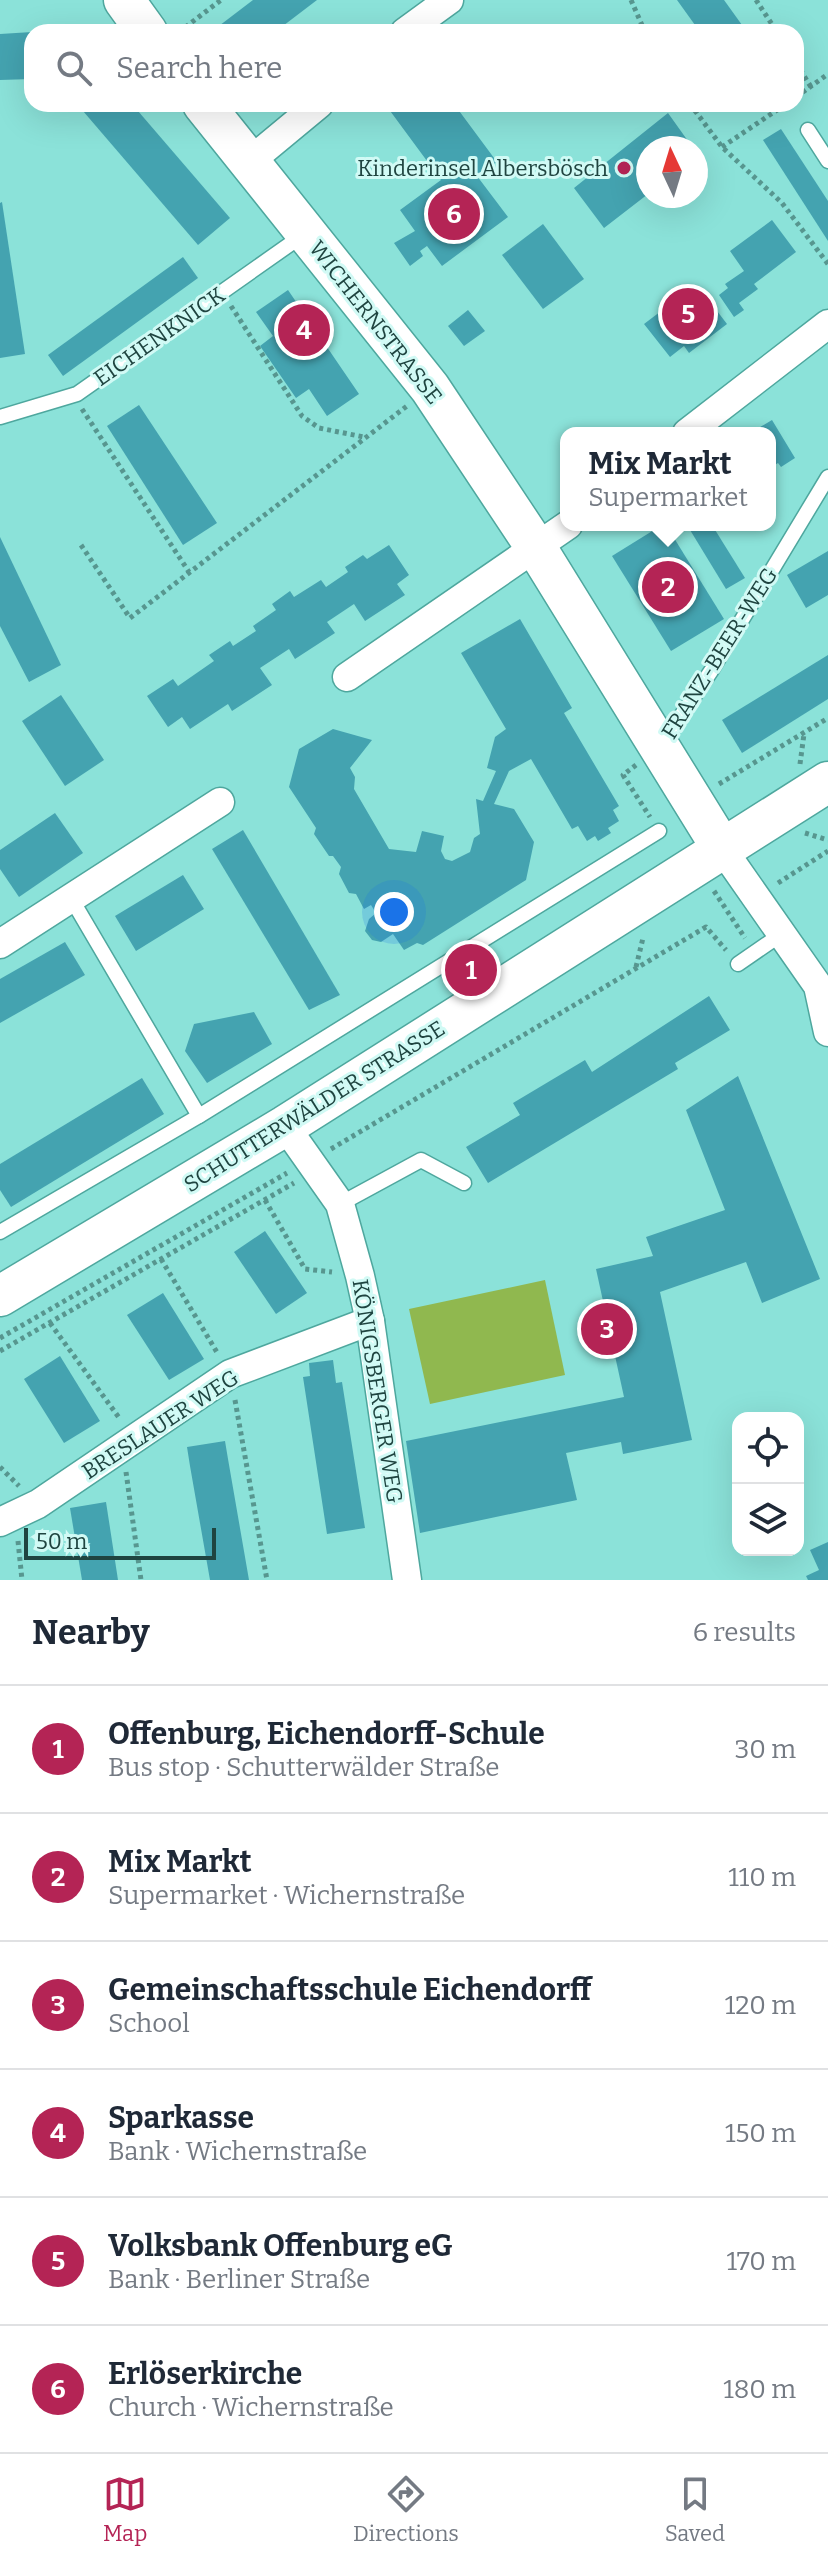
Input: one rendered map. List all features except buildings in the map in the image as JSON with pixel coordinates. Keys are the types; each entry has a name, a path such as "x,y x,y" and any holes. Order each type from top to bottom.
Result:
{"main road":[{"path":"124,0 141,24"},
{"name":"WICHERNSTRASSE","path":"209,112 430,388 537,549 649,756 692,801 723,850"},
{"name":"SCHUTTERWÄLDER STRASSE","path":"0,1296 285,1126 828,782"}],"street":[{"path":"413,24 435,3"},
{"path":"249,162 309,112"},
{"path":"695,427 828,324"},
{"path":"347,677 560,531"},
{"path":"0,944 220,802"},
{"path":"723,850 823,986 828,1032"},
{"name":"KÖNIGSBERGER WEG","path":"285,1126 340,1204 360,1276 370,1321 407,1580"},
{"name":"BRESLAUER WEG","path":"8,1519 230,1374 370,1321"}],"lane":[{"path":"808,130 828,161"},
{"name":"EICHENKNICK","path":"0,417 73,395 306,232"},
{"name":"FRANZ-BEER-WEG","path":"649,756 711,671 828,477"},
{"path":"0,1232 199,1116 659,831"},
{"path":"71,898 199,1116"},
{"path":"738,964 783,933"},
{"path":"340,1204 421,1160 464,1183"}],"path":[{"path":"190,24 221,0"},
{"path":"631,0 642,24"},
{"path":"756,0 772,24"},
{"path":"804,92 828,74"},
{"path":"804,76 811,87"},
{"path":"696,112 722,147 782,203 828,264"},
{"path":"722,147 774,112"},
{"path":"222,292 302,416 319,428 365,438"},
{"path":"81,545 130,618 430,388"},
{"path":"73,395 189,572"},
{"path":"692,801 828,718"},
{"path":"649,756 623,775 659,831"},
{"path":"785,896 777,882 828,851"},
{"path":"714,891 754,953"},
{"path":"0,1338 312,1166 706,927 738,964"},
{"path":"0,1351 265,1200 312,1166"},
{"path":"265,1200 305,1269 360,1276"},
{"path":"161,1259 230,1374 267,1580"},
{"path":"50,1323 128,1442 141,1580"},
{"path":"8,1519 22,1580"}],"green space":[{"path":"545,1280 565,1375 430,1404 409,1309"}],"place":[{"name":"Kinderinsel Albersbösch","path":"624,168"},
{"name":"Erlöserkirche","path":"454,214"},
{"name":"Volksbank Offenburg eG","path":"688,314"},
{"name":"Sparkasse","path":"304,330"},
{"name":"Mix Markt","path":"668,587"},
{"name":"Offenburg, Eichendorff-Schule","path":"471,970"},
{"name":"Gemeinschaftsschule Eichendorff","path":"607,1329"}]}
